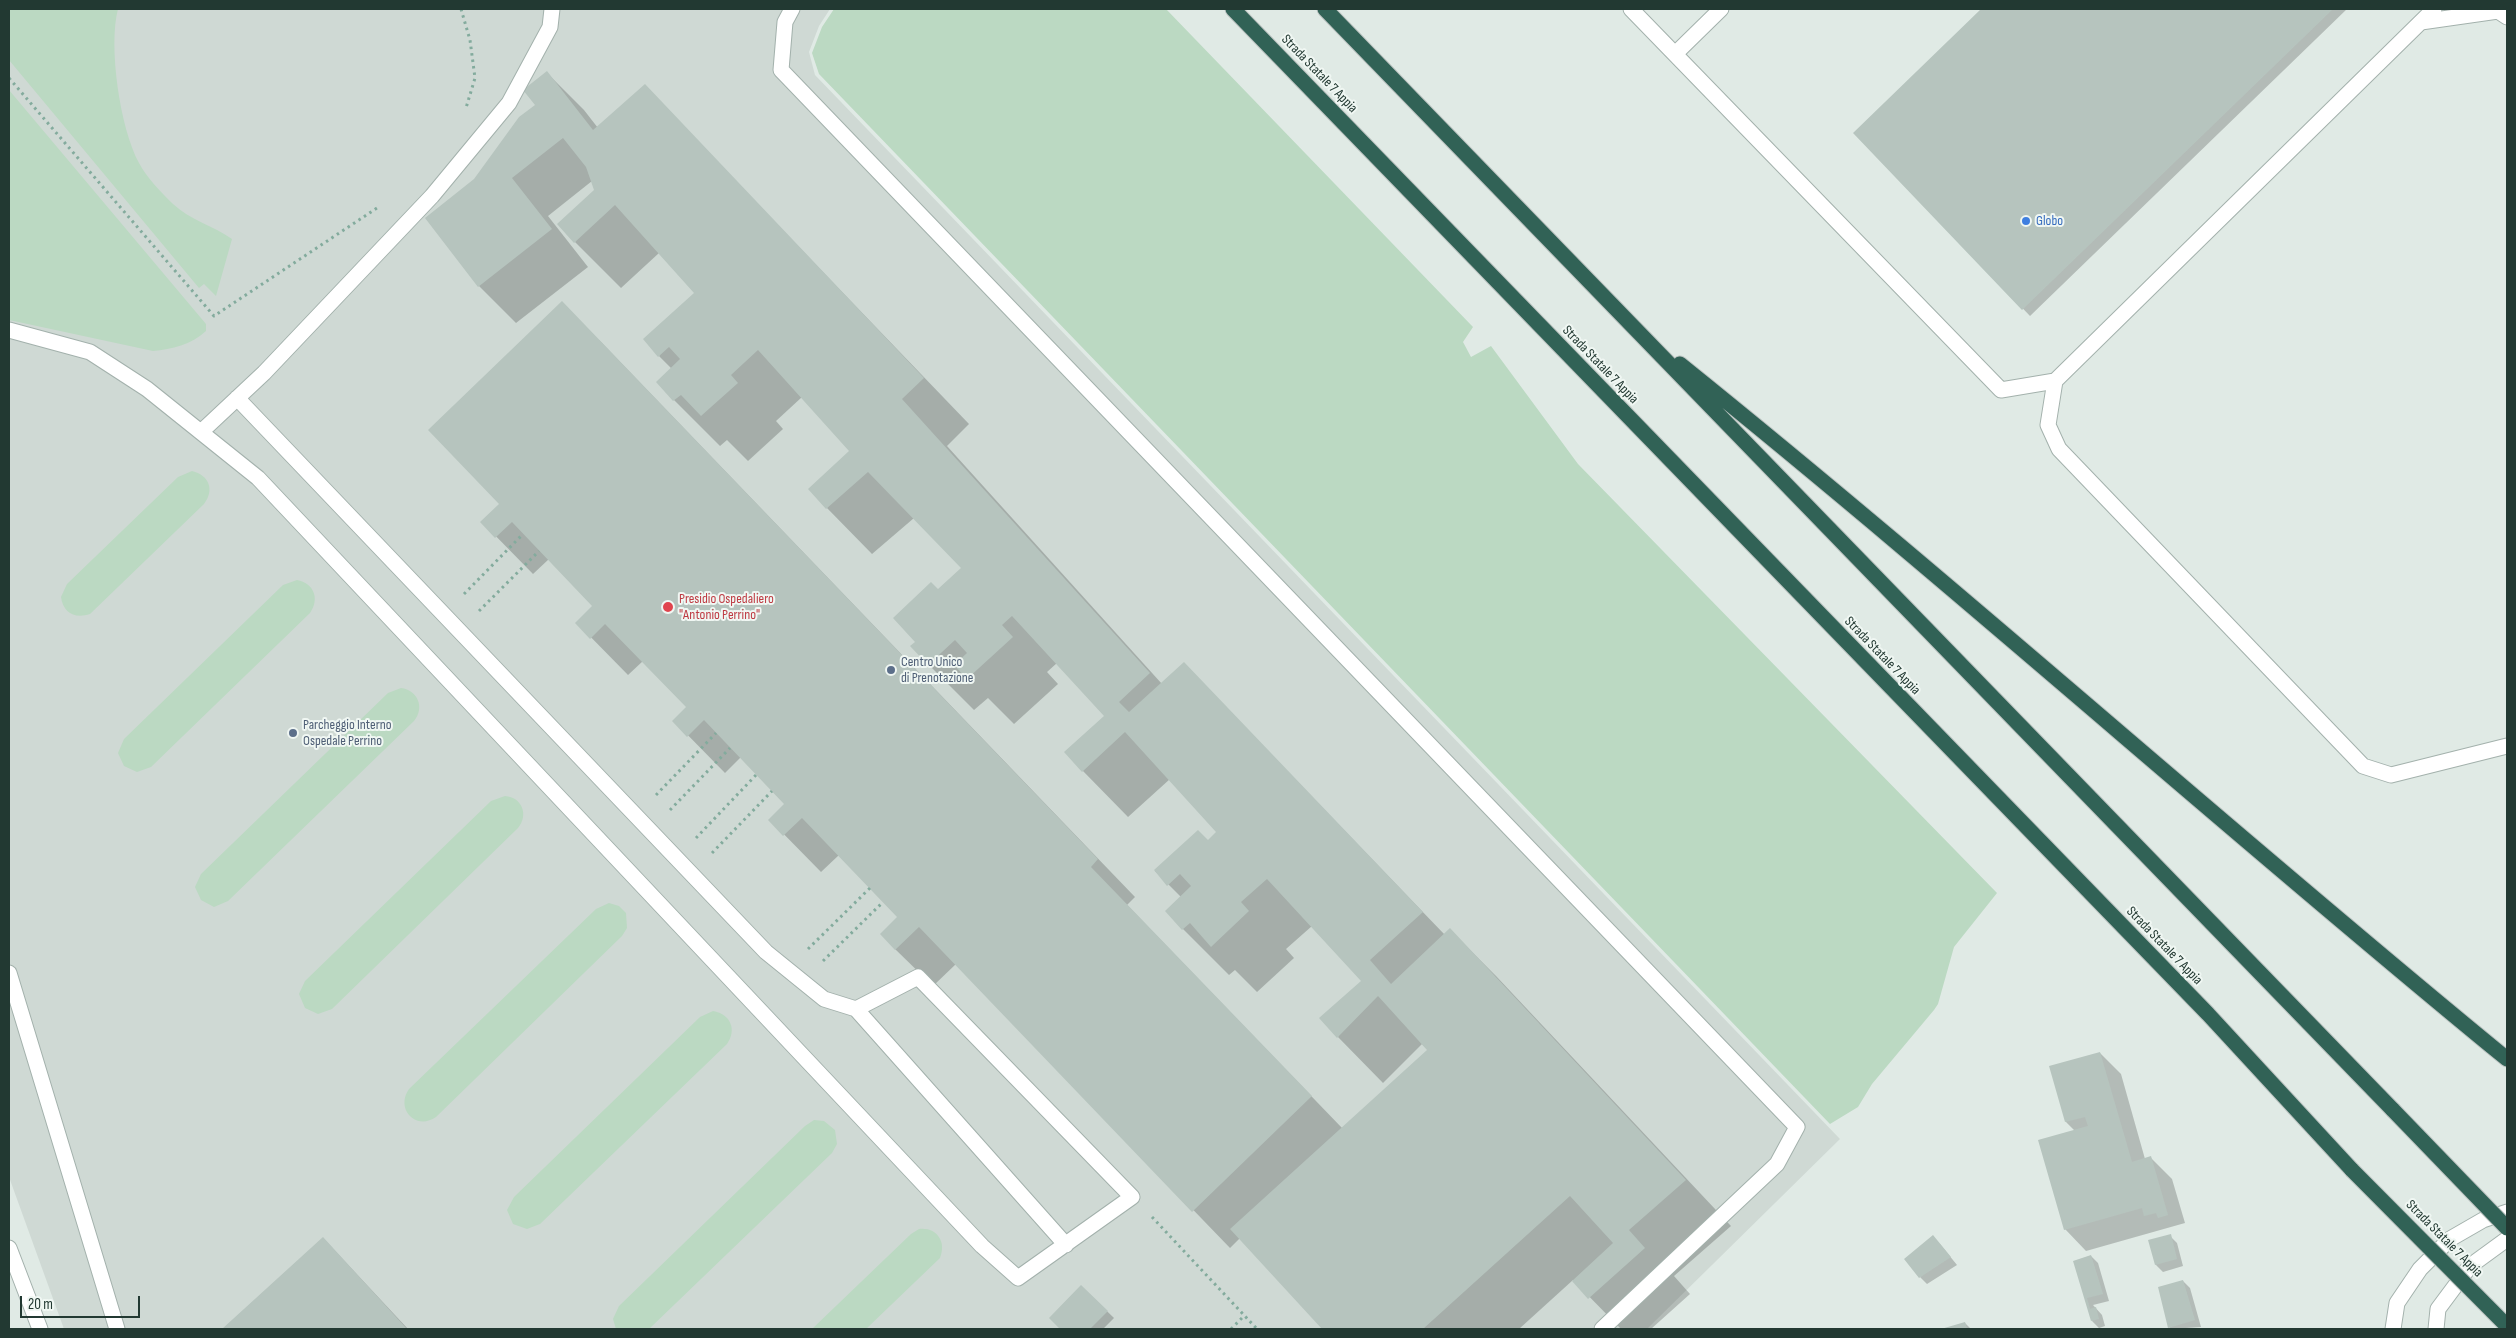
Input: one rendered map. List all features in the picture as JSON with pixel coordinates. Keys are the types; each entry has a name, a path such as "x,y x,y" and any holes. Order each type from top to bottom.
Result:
{"highway":[{"name":"Strada Statale 7 Appia","path":"1233,9 2208,1014 2352,1170 2507,1326"},
{"path":"1325,9 2507,1228"},
{"path":"1628,322 1821,478 2354,934 2507,1060"}],"street":[{"path":"201,432 264,373 432,196 509,103 550,28 552,9"},
{"path":"792,9 785,22 780,70 1797,1127 1777,1164 1602,1329"},
{"path":"1631,9 2001,390 2055,381 2434,9"},
{"path":"1674,54 1721,9"},
{"path":"2421,22 2498,11 2507,17"},
{"path":"9,330 90,352 147,389 258,478 982,1246 1018,1278 1132,1197 918,977 856,1009"},
{"path":"2055,381 2048,425 2059,449 2363,766 2390,775 2507,746"},
{"path":"237,398 766,952 824,1000 856,1009 1066,1244"},
{"path":"9,973 117,1329"},
{"path":"2393,1329 2397,1303 2420,1269 2450,1239 2483,1220 2507,1212"},
{"path":"2436,1329 2438,1309 2470,1266 2507,1239"},
{"path":"9,1248 40,1329"}],"path":[{"path":"461,9 470,40 475,78 465,112"},
{"path":"9,78 214,316 384,203"},
{"path":"462,597 523,534"},
{"path":"476,613 539,551"},
{"path":"654,797 716,733"},
{"path":"668,812 730,748"},
{"path":"694,840 756,774"},
{"path":"710,855 772,791"},
{"path":"804,953 870,888"},
{"path":"817,967 883,902"},
{"path":"1132,1197 1257,1329"},
{"path":"1232,1329 1244,1316"}],"shaded area":[{"name":"Presidio Ospedaliero \"Antonio Perrino\"","path":"9,9 830,9 819,26 809,52 815,75 1840,1139 1647,1329 64,1329 9,1177"}],"green space":[{"path":"9,9 118,9 114,44 121,109 132,148 139,163 154,185 180,210 232,239 216,296 204,284 199,288 9,60"},
{"path":"834,9 1166,9 1473,327 1463,342 1471,357 1491,346 1578,464 1997,893 1954,947 1938,1004 1872,1084 1858,1107 1830,1124 819,74 812,53 822,27"},
{"path":"9,90 206,324 206,331 200,336 181,346 153,351 9,320"},
{"path":"192,471 203,476 210,488 204,504 90,614 79,616 67,611 61,597 67,584 178,477"},
{"path":"297,580 308,584 314,592 315,602 310,613 151,767 137,772 124,766 118,753 124,739 283,585"},
{"path":"401,688 412,692 418,700 419,711 414,721 228,901 214,907 201,900 195,887 201,874 388,693"},
{"path":"505,796 516,800 522,808 523,818 518,828 332,1009 318,1014 305,1008 299,994 305,981 491,801"},
{"path":"609,903 619,906 626,913 627,928 622,936 436,1117 429,1121 421,1121 415,1120 410,1116 404,1104 409,1089 596,909"},
{"path":"713,1011 724,1015 730,1023 732,1033 727,1044 540,1224 527,1229 513,1224 507,1210 514,1197 700,1017"},
{"path":"814,1120 824,1121 835,1130 837,1144 832,1153 649,1329 616,1329 613,1319 619,1306 805,1126"},
{"path":"919,1229 930,1230 938,1236 942,1246 940,1258 866,1329 812,1329 911,1234"}],"building":[{"name":"Globo","path":"1981,9 2333,9 2022,310 1853,133"},
{"path":"547,71 593,130 645,84 924,378 902,399 1150,673 1119,702 1129,712 1184,662 1423,912 1370,960 1391,984 1450,928 1686,1180 1629,1230 1645,1248 1588,1299 1572,1281 1613,1243 1570,1196 1423,1329 1322,1329 1230,1229 1427,1050 1378,996 1337,1038 1319,1018 1361,981 1267,879 1241,902 1249,911 1211,947 1190,923 1182,930 1165,911 1191,886 1180,874 1167,886 1154,870 1198,830 1208,840 1216,832 1125,732 1082,772 1064,752 1104,716 1012,616 1002,625 1013,637 967,679 954,665 967,653 955,640 928,665 910,646 915,642 893,618 931,582 938,589 961,568 868,472 826,509 808,489 849,451 758,350 731,375 738,383 701,416 681,395 673,401 656,382 680,359 669,347 658,357 643,339 694,293 615,205 574,243 557,224 594,190 586,167 563,138 512,178 552,229 478,287 425,218 474,179 519,117 535,105 523,90"},
{"path":"562,301 1098,859 1091,867 1312,1096 1192,1212 919,927 895,950 880,934 897,917 802,818 783,836 768,820 784,804 704,720 687,737 672,721 686,707 605,624 590,639 575,623 592,606 512,522 495,538 480,522 499,504 428,430"},
{"path":"2100,1052 2132,1162 2151,1156 2168,1215 2158,1218 2156,1213 2144,1216 2142,1208 2064,1230 2038,1140 2088,1126 2085,1117 2065,1122 2049,1066"},
{"path":"2171,1234 2177,1259 2155,1265 2148,1240"},
{"path":"1933,1235 1951,1257 1919,1278 1904,1259"},
{"path":"323,1237 407,1329 222,1329"},
{"path":"2091,1255 2103,1294 2087,1298 2090,1309 2096,1307 2099,1319 2091,1321 2073,1261"},
{"path":"2183,1280 2195,1320 2168,1328 2158,1287"},
{"path":"1081,1285 1108,1311 1090,1329 1060,1329 1049,1318"},
{"path":"1965,1322 1967,1329 1941,1329"}],"place":[{"name":"Globo","path":"2026,221"},
{"name":"Presidio Ospedaliero \"Antonio Perrino\"","path":"668,607"},
{"name":"Centro Unico di Prenotazione","path":"891,670"},
{"name":"Parcheggio Interno Ospedale Perrino","path":"293,733"}]}
